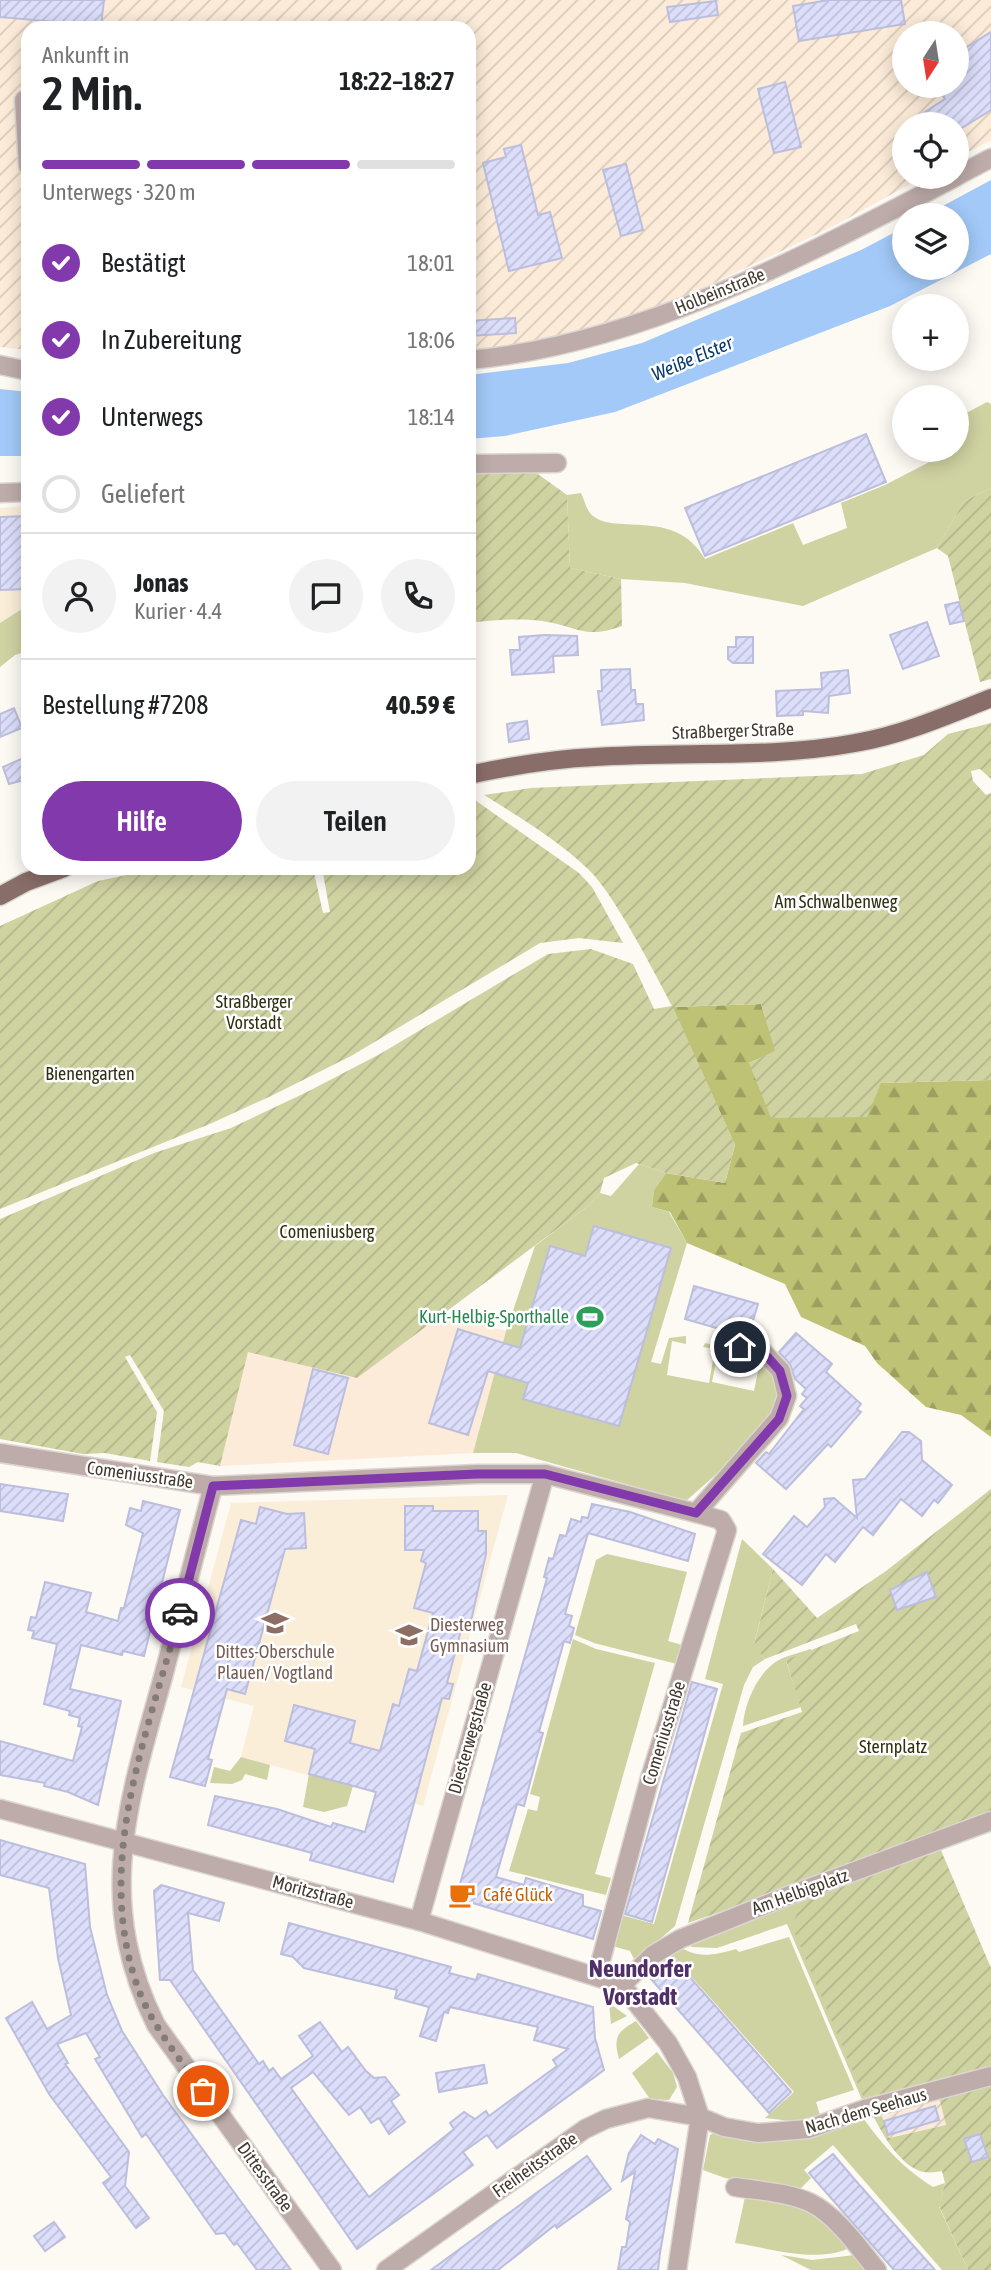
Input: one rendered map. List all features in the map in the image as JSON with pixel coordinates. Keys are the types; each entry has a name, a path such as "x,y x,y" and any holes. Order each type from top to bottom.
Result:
{"main road":[{"name":"Straßberger Straße","path":"476,774 511,766 594,757 798,751 855,743 892,735 991,698"},
{"path":"0,896 45,875"}],"street":[{"name":"Holbeinstraße","path":"969,169 991,158"},
{"name":"Holbeinstraße","path":"476,359 550,347 666,312 783,266 931,189"},
{"path":"0,365 21,368"},
{"path":"476,464 557,463"},
{"path":"0,493 21,492"},
{"path":"696,1513 779,1419 787,1396 780,1371 764,1353 726,1343"},
{"name":"Comeniusstraße","path":"0,1453 213,1486 477,1474 545,1474 721,1520 727,1530 649,1781 597,1975"},
{"name":"Diesterwegstraße","path":"419,1921 545,1474"},
{"name":"Dittesstraße","path":"213,1486 135,1775 120,1870 123,1919 129,1958 144,2001 156,2025 332,2270"},
{"name":"Moritzstraße","path":"0,1809 419,1921 622,1985"},
{"name":"Am Helbigplatz","path":"622,1985 653,1955 680,1939 991,1821"},
{"path":"622,1985 668,2042 687,2077 701,2117 677,2270"},
{"name":"Nach dem Seehaus","path":"701,2117 724,2127 758,2133 808,2129 865,2109 991,2076"},
{"name":"Freiheitsstraße","path":"386,2270 585,2129 606,2119 648,2108 701,2117"},
{"path":"734,2187 793,2196 812,2203 829,2217 877,2270"}],"shaded area":[{"path":"0,0 991,0 991,140 969,152 969,112 892,112 892,189 901,189 832,227 672,303 565,340 476,351 476,21 21,21 21,349 0,347"},
{"path":"21,506 21,610 0,623 0,508"},
{"path":"443,1314 506,1331 473,1453 220,1466 248,1351 356,1378"},
{"path":"508,1495 423,1806 241,1757 254,1706 181,1687 231,1503"},
{"path":"939,2097 946,2125 888,2138 882,2116"}],"green space":[{"path":"987,402 991,404 991,488 964,501 937,548 803,606 685,583 621,579 570,568 567,495 581,493 587,509 600,520 661,527 677,533 692,543 705,559 793,523 803,545 847,528 841,503 885,485 929,462 969,462 969,412"},
{"path":"528,467 567,495 570,568 621,579 622,626 589,632 533,620 476,622 476,471"},
{"path":"991,488 991,679 980,682 948,556 937,548 964,501"},
{"path":"21,610 21,653 0,667 0,623"},
{"path":"991,723 991,779 980,769 971,771 973,781 986,795 991,793 991,1080 881,1083 867,1117 771,1118 749,1063 775,1051 761,1004 673,1007 735,1145 725,1183 666,1173 636,1163 604,1178 600,1193 588,1206 357,1378 248,1352 220,1466 198,1462 189,1467 157,1462 164,1411 130,1355 125,1357 157,1412 150,1461 105,1453 83,1454 0,1439 0,1219 154,1153 231,1128 307,1092 380,1054 548,954 591,949 633,964 654,1009 672,1006 622,915 599,881 552,839 484,795 531,788 862,774 924,755 948,734"},
{"path":"476,801 579,873 592,887 623,943 579,938 540,943 351,1056 271,1096 212,1123 0,1209 0,926 98,881 127,875 315,875 323,913 330,912 323,875 476,875"},
{"path":"761,1004 776,1051 749,1063 881,1083 991,1080 991,1437 961,1415 926,1407 877,1363 865,1346 801,1317 785,1284 687,1243 670,1212 652,1207 654,1190 666,1173 725,1183 735,1145 672,1007"},
{"path":"639,1164 666,1173 654,1190 652,1207 669,1212 687,1243 651,1362 661,1364 669,1338 686,1336 686,1344 672,1341 667,1375 709,1383 715,1349 703,1347 705,1343 732,1350 731,1353 718,1351 712,1382 754,1391 760,1361 748,1358 753,1356 767,1362 778,1381 781,1402 775,1414 749,1445 686,1501 516,1453 473,1453 506,1331 535,1246 588,1206 600,1193 611,1196"},
{"name":"Sternplatz","path":"991,1489 991,1817 688,1923 741,1733 802,1712 786,1660 859,1631 856,1624 765,1659 754,1645 773,1569 817,1618 886,1571"},
{"path":"742,1539 773,1569 754,1644 765,1659 753,1667 744,1685 675,1926 635,1961 630,1951 609,1945 621,1915 654,1924 723,1684 705,1679"},
{"path":"607,1554 687,1572 668,1641 682,1645 677,1664 594,1643 575,1635 596,1560"},
{"path":"573,1639 596,1649 655,1663 595,1874 611,1878 606,1895 509,1871 528,1809 537,1811 540,1797 530,1794"},
{"path":"810,1649 812,1651 786,1661 801,1707 743,1726 749,1698 771,1665"},
{"path":"241,1757 270,1765 267,1780 245,1774 242,1780 232,1784 210,1783 214,1767 230,1771"},
{"path":"309,1774 353,1786 347,1806 324,1812 303,1807"},
{"path":"940,1848 991,1968 991,2068 864,2098 792,1926 805,1894"},
{"path":"805,1894 864,2098 935,2081 863,2102 787,1924 717,1948 692,1947 685,1940"},
{"path":"789,1937 854,2090 816,2102 820,2115 800,2122 765,2118 794,2092 674,1957 654,1973 643,1970 680,1947 701,1954 736,1949 739,1952"},
{"path":"609,2003 627,2016 611,2024"},
{"path":"636,2021 649,2038 619,2059 616,2045 618,2036 624,2028"},
{"path":"657,2052 673,2073 677,2087 669,2100 650,2099 632,2073"},
{"path":"991,2082 991,2270 968,2270 939,2206 945,2183 942,2171 924,2172 908,2164 888,2142 874,2117 882,2116 889,2138 946,2125 939,2097"},
{"path":"863,2118 886,2148 912,2172 933,2187 945,2183 939,2207 968,2270 942,2270 833,2145 804,2170 811,2178 798,2191 725,2178 703,2170 710,2135 715,2132 758,2139 790,2138"},
{"path":"745,2197 802,2205 818,2213 848,2246 847,2249 806,2255 735,2243"},
{"path":"781,2255 812,2260 855,2255 870,2270 811,2270"}],"water":[{"path":"991,180 991,254 969,265 969,203 948,203"},
{"name":"Weiße Elster","path":"892,234 892,280 940,280 913,294 892,294 890,306 615,412 505,436 476,438 476,374 568,363 642,343 861,250"},
{"path":"0,389 21,391 21,456 0,456"}],"building":[{"path":"0,0 104,0 102,21 45,21 0,17"},
{"path":"829,0 901,0 904,21 892,21 892,26 799,41 793,6"},
{"path":"716,1 718,15 670,22 667,7"},
{"path":"991,32 991,110 969,124 969,112 925,112 944,98 970,98 970,45"},
{"path":"785,82 801,147 774,153 758,89"},
{"path":"521,145 538,215 550,212 562,258 509,271 483,163 506,157 504,149"},
{"path":"626,164 643,230 621,236 603,170"},
{"path":"515,318 516,333 476,336 476,321"},
{"path":"866,434 886,482 705,556 685,508"},
{"path":"21,516 21,589 0,590 0,517"},
{"path":"959,602 964,621 950,624 945,605"},
{"path":"927,622 939,656 903,669 890,635"},
{"path":"577,636 578,655 553,656 554,672 512,675 510,650 520,650 519,637"},
{"path":"736,637 753,637 753,663 733,663 728,659 728,647 736,647"},
{"path":"630,669 631,690 635,690 636,704 643,704 644,720 602,725 598,691 602,691 601,670"},
{"path":"848,670 850,693 829,696 828,713 803,711 803,715 777,716 776,691 822,689 821,673"},
{"path":"14,708 21,728 0,737 0,714"},
{"path":"527,721 529,739 509,742 507,724"},
{"path":"21,759 21,781 9,784 3,767"},
{"name":"Kurt-Helbig-Sporthalle","path":"594,1226 671,1248 619,1426 523,1399 528,1383 488,1371 468,1435 429,1423 458,1329 520,1348 550,1246 585,1256"},
{"path":"694,1286 758,1304 748,1337 685,1319"},
{"path":"796,1333 832,1364 826,1372 861,1404 857,1409 861,1412 831,1447 828,1444 786,1489 756,1463 766,1452 769,1454 804,1409 800,1406 807,1398 802,1394 806,1389 795,1379 790,1364 779,1352"},
{"path":"313,1369 348,1378 328,1454 294,1445"},
{"path":"902,1432 909,1432 921,1441 922,1460 952,1485 938,1503 934,1500 922,1516 901,1499 873,1535 863,1527 835,1562 826,1554 802,1585 763,1554 794,1516 807,1527 825,1507 824,1499 834,1498 857,1518 853,1480 865,1479"},
{"path":"0,1484 68,1494 63,1521 0,1511"},
{"path":"143,1501 180,1510 144,1656 123,1651 122,1655 81,1645 70,1689 121,1701 98,1805 68,1792 44,1786 45,1783 0,1775 0,1741 73,1761 82,1727 78,1726 80,1718 69,1715 70,1711 44,1704 57,1644 32,1638 34,1631 28,1630 31,1617 36,1618 45,1582 91,1593 86,1612 118,1621 121,1608 124,1608 143,1533 126,1525 130,1508 141,1511"},
{"path":"592,1504 630,1512 695,1534 688,1561 588,1533 565,1614 572,1616 569,1626 574,1628 570,1643 564,1641 539,1732 543,1733 524,1806 517,1804 496,1877 524,1885 526,1878 583,1895 583,1906 601,1911 593,1939 456,1898 547,1578 544,1577 549,1558 553,1559 560,1535 566,1536 571,1519 581,1522 582,1517 588,1518"},
{"path":"405,1506 433,1506 433,1511 478,1511 478,1531 486,1531 486,1554 471,1621 464,1619 447,1683 453,1684 449,1699 442,1698 393,1882 310,1860 312,1853 208,1825 215,1796 277,1809 331,1827 333,1823 365,1832 376,1792 309,1774 315,1749 285,1741 294,1705 355,1721 350,1743 380,1751 393,1704 399,1706 409,1669 417,1671 433,1613 414,1608 426,1563 421,1561 424,1550 405,1550"},
{"path":"260,1507 287,1514 304,1513 306,1548 285,1549 245,1694 227,1689 208,1759 212,1760 205,1786 170,1777 241,1520 256,1524"},
{"path":"927,1572 936,1597 897,1610 890,1590"},
{"path":"692,1682 717,1689 652,1922 625,1914"},
{"path":"0,1840 85,1864 90,1927 107,1995 122,2031 163,2095 291,2270 257,2270 237,2243 234,2245 225,2233 216,2234 146,2134 142,2137 95,2059 100,2057 86,2033 57,2044 68,2063 65,2064 129,2152 125,2186 149,2218 136,2228 103,2183 111,2177 49,2094 6,2018 32,2002 47,2029 71,2015 58,1958 49,1888 0,1875"},
{"path":"161,1885 224,1903 219,1921 188,1913 193,1970 259,2064 263,2061 269,2071 273,2068 281,2079 313,2056 299,2036 320,2022 342,2052 348,2047 366,2071 374,2078 385,2077 399,2095 391,2101 405,2122 389,2134 379,2118 371,2123 360,2107 349,2115 313,2072 291,2088 369,2197 454,2129 450,2123 464,2112 475,2119 486,2111 489,2116 557,2066 553,2060 568,2049 534,2040 538,2027 450,2007 448,2013 444,2012 436,2041 420,2036 429,2007 395,1998 397,1990 304,1968 293,1957 281,1954 289,1923 451,1967 449,1973 476,1980 478,1974 593,2007 595,2038 604,2070 497,2148 487,2135 463,2152 473,2165 357,2249 170,1980 160,1980 154,1891"},
{"path":"674,1959 791,2092 769,2113 651,1979"},
{"path":"484,2065 487,2083 439,2092 436,2073"},
{"path":"935,2106 939,2120 888,2135 884,2121"},
{"path":"980,2134 988,2157 972,2162 964,2139"},
{"path":"641,2135 655,2144 658,2139 678,2149 658,2270 618,2270 622,2247 626,2247 630,2222 626,2219 635,2172 622,2181 629,2153"},
{"path":"833,2154 935,2270 894,2270 809,2173"},
{"path":"587,2156 611,2189 557,2228 555,2225 498,2270 431,2270"},
{"path":"54,2222 65,2237 45,2251 34,2236"}],"way so far":[{"path":"180,1613 135,1775 120,1870 123,1919 129,1958 138,1990 156,2025 203,2091"}],"place":[{"name":"Kurt-Helbig-Sporthalle","path":"590,1317"},
{"name":"Dittes-Oberschule Plauen/ Vogtland","path":"275,1623"},
{"name":"Diesterweg Gymnasium","path":"409,1635"},
{"name":"Café Glück","path":"462,1895"}],"district":[{"name":"Neundorfer Vorstadt","path":"640,1983"}],"route":[{"path":"180,1613 213,1486 394,1480 477,1474 545,1474 696,1513 779,1419 787,1396 780,1371 764,1353 740,1347"}],"park label":[{"name":"Am Schwalbenweg","path":"836,902"},
{"name":"Straßberger Vorstadt","path":"254,1012"},
{"name":"Bienengarten","path":"90,1074"},
{"name":"Comeniusberg","path":"327,1232"}]}
